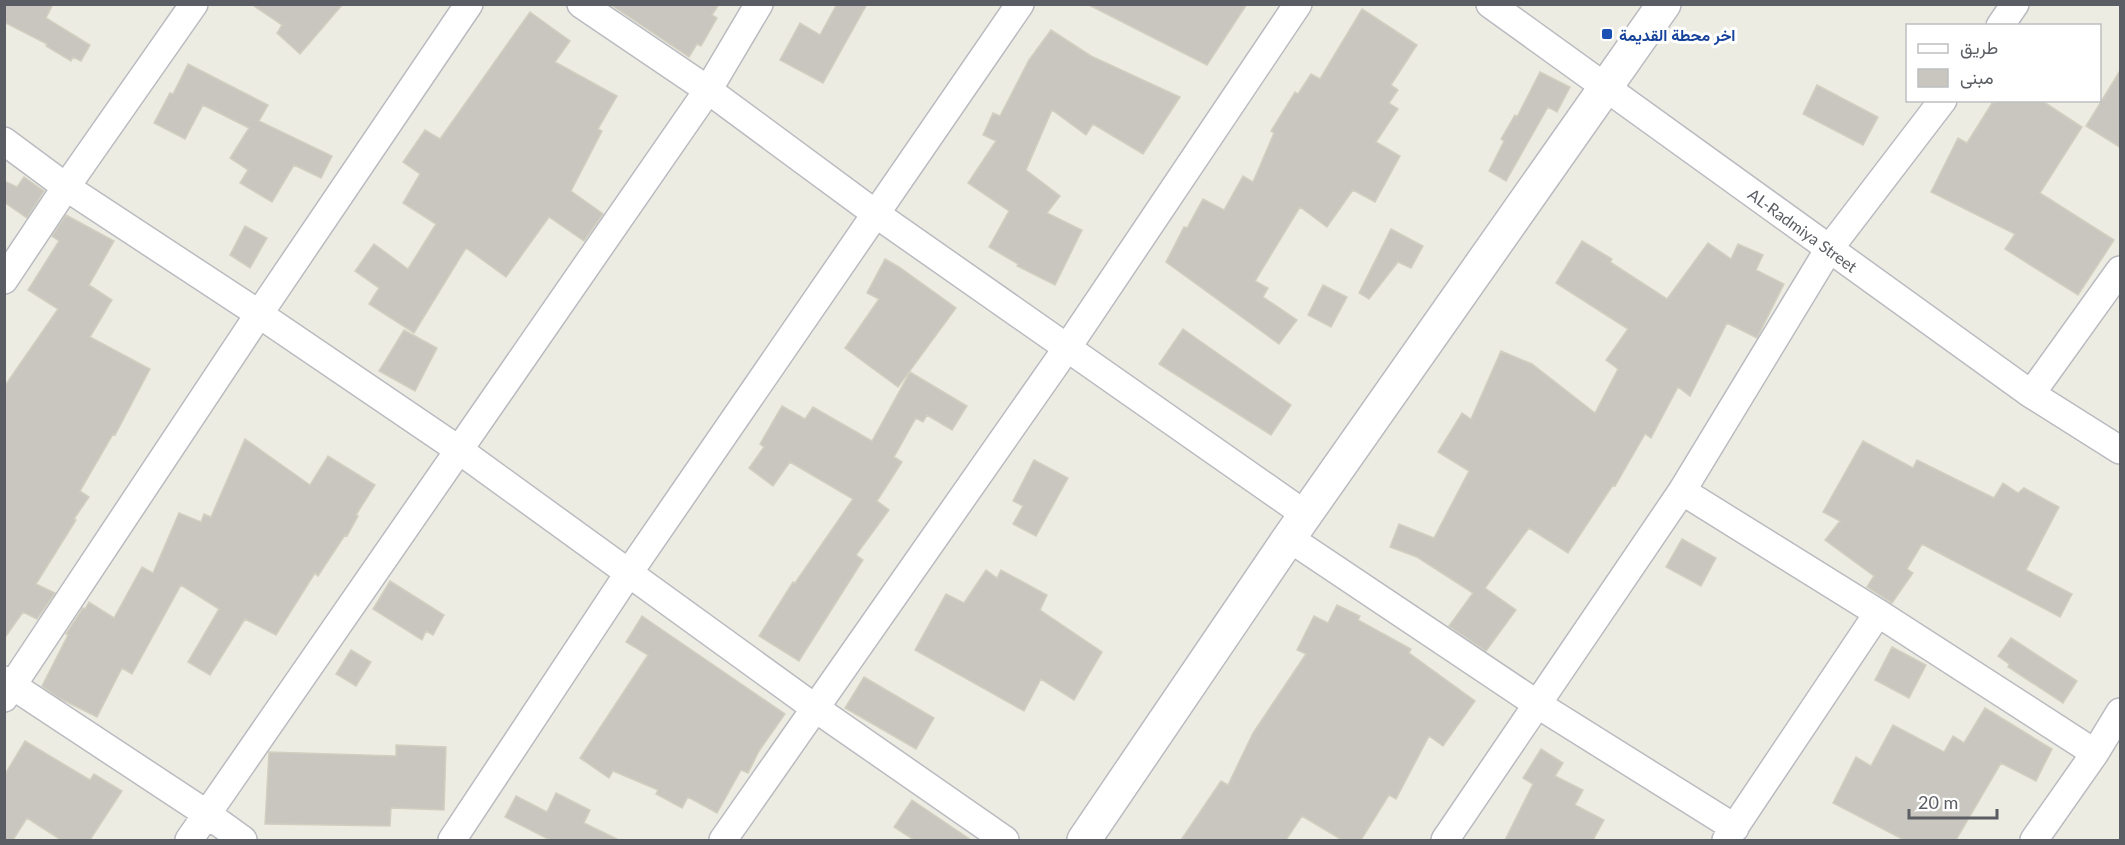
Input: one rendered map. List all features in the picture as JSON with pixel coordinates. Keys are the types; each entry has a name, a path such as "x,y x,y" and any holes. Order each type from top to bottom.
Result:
{"street":[{"path":"4,280 194,4"},
{"path":"243,840 207,814 7,688 469,4"},
{"path":"581,4 708,90 876,214 1067,348 1298,526 1537,704 1731,834 1878,613"},
{"path":"189,840 708,90 759,4"},
{"path":"452,840 627,574 1020,4"},
{"path":"723,840 1067,348 1298,4"},
{"name":"AL-Radmiya Street","path":"1490,4 2031,394 2121,450"},
{"path":"1084,840 1298,526 1664,4"},
{"path":"2001,24 2015,4"},
{"path":"1445,840 1682,491 1830,249 1940,102"},
{"path":"4,141 66,187 459,450 814,708 1005,840"},
{"path":"2031,394 2121,270"},
{"path":"1682,491 1878,613 2095,753"},
{"path":"2034,840 2121,712"}],"building":[{"path":"4,4 53,4 46,18 90,45 81,61 73,57 71,61 46,46 47,44 4,22"},
{"path":"251,4 343,4 300,54 277,33 282,25"},
{"path":"610,4 719,4 712,15 717,18 701,46 697,44 689,57"},
{"path":"837,4 867,4 823,83 780,60 800,23 820,35"},
{"path":"1087,4 1247,4 1207,65"},
{"path":"1362,9 1417,45 1391,85 1398,90 1389,103 1398,109 1376,142 1400,156 1375,202 1353,190 1327,227 1300,207 1255,281 1268,288 1263,297 1297,320 1279,344 1166,262 1184,227 1187,228 1203,199 1224,210 1243,176 1253,182 1274,133 1271,131 1295,92 1298,94 1311,74 1320,79"},
{"path":"530,12 570,41 555,62 617,96 598,129 602,131 571,191 603,214 584,241 549,217 506,277 466,248 414,333 369,304 379,288 355,271 374,244 408,269 436,224 403,203 420,174 403,162 425,130 440,139"},
{"path":"1051,30 1091,56 1180,97 1143,154 1093,124 1086,135 1052,110 1026,170 1060,196 1047,213 1082,230 1055,285 1017,266 1018,264 989,247 1009,211 968,183 996,141 983,135 993,113 1000,116 1029,60"},
{"path":"188,64 268,105 259,121 332,156 321,178 294,165 272,202 240,183 248,170 230,158 249,128 203,105 185,139 154,123 170,93 173,94"},
{"path":"2121,69 2121,148 2086,126"},
{"path":"1540,72 1570,87 1557,112 1548,107 1506,181 1489,171 1504,141 1501,139 1515,115 1517,117"},
{"path":"1817,85 1878,117 1863,145 1803,114"},
{"path":"1993,102 2044,102 2082,127 2040,193 2114,240 2078,295 2005,249 2015,234 1931,192 1958,138 1967,143"},
{"path":"24,177 44,191 27,218 4,202 4,181 17,187"},
{"path":"66,215 114,241 89,285 112,300 90,337 150,369 115,435 113,434 80,491 89,497 36,584 55,593 37,619 23,612 4,639 4,387 58,309 28,290 59,241 52,236"},
{"path":"245,226 267,238 250,268 230,255"},
{"path":"1391,229 1423,246 1411,268 1398,262 1369,299 1359,293"},
{"path":"1582,241 1612,259 1610,262 1667,299 1708,243 1731,259 1738,244 1763,255 1756,270 1784,284 1757,338 1727,323 1690,396 1678,387 1651,438 1645,434 1615,486 1613,485 1568,553 1529,528 1485,588 1516,610 1486,651 1449,626 1473,593 1417,557 1390,547 1399,524 1434,538 1469,471 1438,452 1462,413 1471,419 1501,351 1532,364 1595,413 1618,369 1606,360 1628,329 1556,283"},
{"path":"885,259 956,308 898,387 845,348 879,299 867,293"},
{"path":"1323,285 1347,297 1331,327 1308,315"},
{"path":"1183,329 1291,405 1271,435 1159,364"},
{"path":"404,330 437,348 415,391 379,371"},
{"path":"910,372 967,406 952,430 927,415 923,422 916,418 894,457 902,462 877,501 889,510 856,555 863,560 799,661 759,636 793,582 795,583 853,499 790,462 773,486 749,468 764,447 760,444 782,406 805,419 813,407 872,441"},
{"path":"245,439 310,485 328,456 375,485 356,515 358,516 347,536 345,535 318,576 315,573 276,635 245,619 210,675 188,662 219,609 181,585 132,674 122,668 97,717 59,698 42,686 68,635 66,634 89,602 114,618 142,567 153,573 179,513 201,522 204,514 211,517"},
{"path":"1863,441 1913,468 1917,460 1994,498 2003,483 2018,493 2024,488 2059,507 2026,570 2072,594 2060,617 1922,544 1907,569 1913,573 1892,603 1867,587 1874,576 1825,540 1840,521 1823,512"},
{"path":"1034,460 1068,478 1036,536 1013,524 1023,506 1013,501"},
{"path":"1682,539 1716,558 1701,586 1666,567"},
{"path":"986,570 997,578 1001,570 1047,595 1040,610 1102,652 1074,700 1041,679 1024,711 915,650 946,594 964,603"},
{"path":"390,581 444,615 433,635 426,631 422,640 373,609"},
{"path":"1337,605 1360,616 1358,620 1411,649 1409,653 1475,701 1443,746 1429,736 1396,799 1389,795 1361,840 1342,840 1302,816 1286,840 1181,840 1221,781 1228,785 1253,733 1306,654 1297,650 1314,616 1328,623"},
{"path":"642,616 785,714 759,751 748,773 741,770 717,813 688,797 682,808 656,794 658,790 613,771 609,778 580,758 648,655 626,642"},
{"path":"2011,638 2077,681 2063,703 2008,667 2009,664 1998,656"},
{"path":"1892,647 1926,665 1909,698 1875,680"},
{"path":"351,650 371,662 356,686 336,674"},
{"path":"864,677 934,718 916,749 845,708"},
{"path":"1985,708 2052,749 2036,781 2001,763 1956,840 1904,840 1833,803 1856,757 1871,766 1893,725 1944,752 1953,736 1964,743"},
{"path":"25,741 90,780 94,774 122,791 90,840 61,840 27,818 13,840 4,840 4,776"},
{"path":"396,745 446,747 444,810 391,808 390,826 265,824 269,752 396,756"},
{"path":"1541,749 1563,763 1555,776 1583,790 1575,805 1604,820 1593,840 1505,840 1533,784 1523,778"},
{"path":"556,793 590,810 584,823 619,840 550,840 505,817 516,796 547,812"},
{"path":"912,800 971,840 914,840 894,827"}],"place":[{"name":"اخر محطة القديمة","path":"1607,34"}]}
